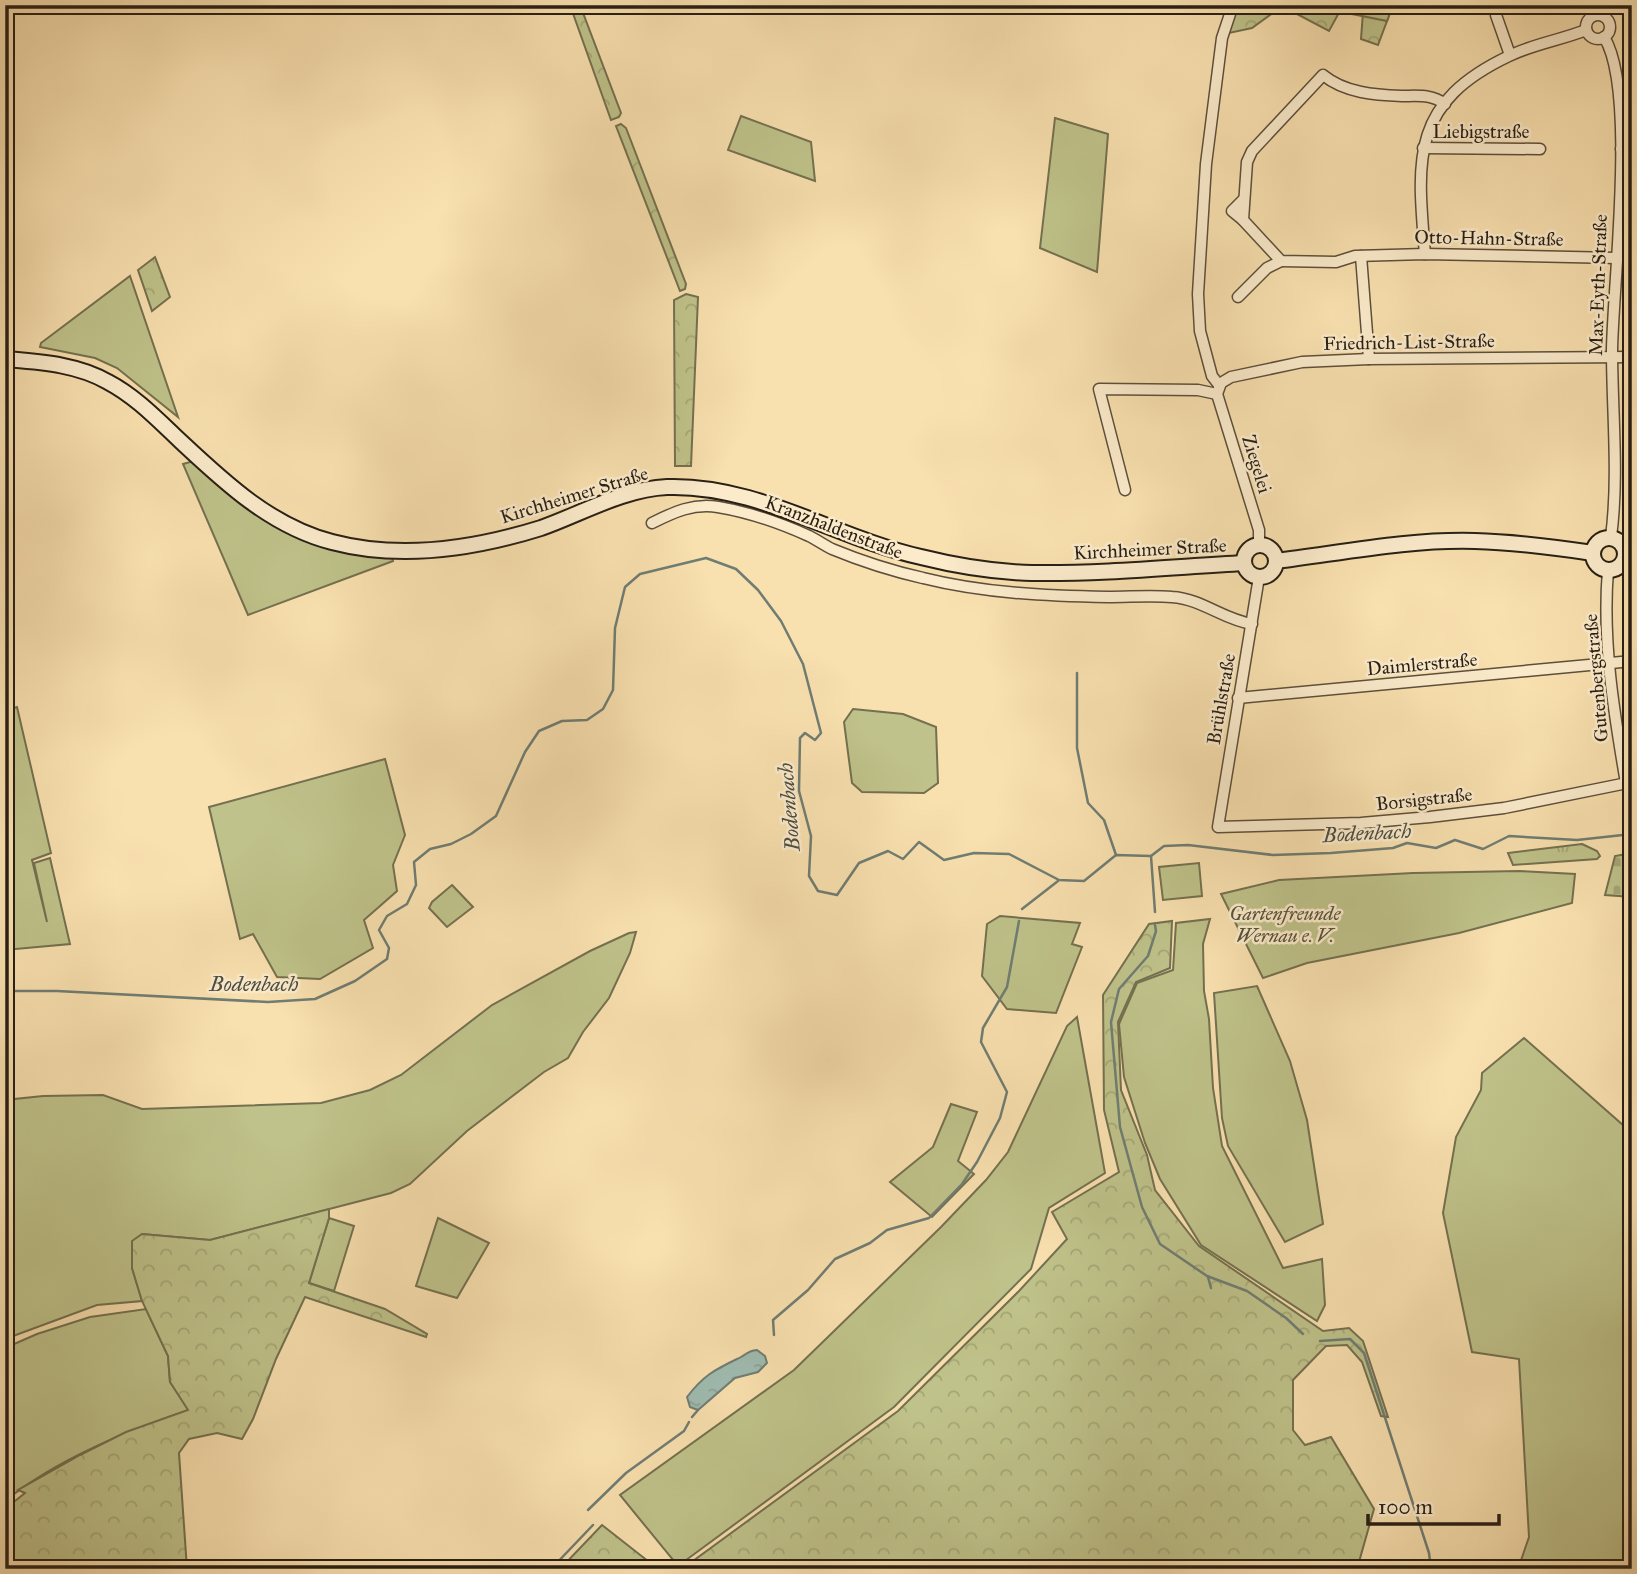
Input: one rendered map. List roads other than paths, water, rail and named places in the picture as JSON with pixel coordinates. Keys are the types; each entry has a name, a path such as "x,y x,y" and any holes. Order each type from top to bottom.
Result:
{"main road":[{"name":"Kirchheimer Straße","path":"5,359 61,366 87,372 108,381 130,396 261,510 291,528 313,537 360,548 400,551 470,544 541,528 631,495 662,488 690,487 740,495 916,556 991,570 1072,572 1244,563"},
{"path":"1611,537 1620,541 1628,557 1617,568 1608,570 1597,565 1592,553 1600,540 1611,537"},
{"path":"1276,561 1399,546 1473,541 1531,544 1592,553"},
{"path":"1259,545 1270,549 1276,561 1271,573 1259,577 1247,571 1244,563 1247,551 1259,545"}],"street":[{"name":"Ziegelei","path":"1233,5 1222,38 1206,164 1198,302 1200,331 1259,530 1259,545"},
{"path":"1496,5 1496,15 1510,55"},
{"path":"1600,10 1609,24 1609,33 1599,40 1592,38 1586,30 1586,24 1600,10"},
{"path":"1425,254 1420,183 1423,148 1434,118 1458,88 1478,73 1510,55 1586,30"},
{"name":"Max-Eyth-Straße","path":"1604,37 1616,69 1626,148 1612,358 1615,508 1611,537"},
{"path":"1238,297 1267,268 1281,261 1243,220 1247,162 1252,151 1323,75 1341,87 1359,92 1432,96 1445,104"},
{"name":"Liebigstraße","path":"1423,148 1540,149"},
{"name":"Otto-Hahn-Straße","path":"1281,261 1336,262 1361,256 1425,254 1617,258"},
{"path":"1361,256 1369,359"},
{"name":"Friedrich-List-Straße","path":"1218,390 1231,377 1302,362 1632,357"},
{"path":"1125,489 1099,390 1218,390"},
{"name":"Kranzhaldenstraße","path":"652,523 691,506 715,507 752,514 830,548 926,579 964,587 1024,593 1172,597 1198,602 1241,622 1252,624"},
{"name":"Gutenbergstraße","path":"1608,570 1608,664 1629,783"},
{"name":"Brühlstraße","path":"1218,827 1259,577"},
{"name":"Daimlerstraße","path":"1238,698 1632,661"},
{"name":"Borsigstraße","path":"1218,827 1395,821 1504,808 1629,783"}],"water":[{"path":"757,1350 765,1356 767,1363 758,1372 735,1378 698,1410 690,1407 687,1397 704,1379 715,1370"}],"waterway":[{"name":"Bodenbach","path":"5,991 57,991 268,1002 315,999 355,981 387,959 389,948 379,930 387,916 407,904 416,885 414,862 430,849 451,844 496,816 525,752 539,731 562,721 587,720 603,709 613,690 615,628 625,587 640,574 706,558 736,569 758,590 781,621 803,664 821,733 815,740 805,733 800,738 799,791 811,836 809,876 818,891 837,895 859,863 888,851 903,859 919,842 944,860 974,853 1009,854 1059,880 1084,881 1116,855 1151,856 1164,846 1188,845 1273,855 1393,848 1407,843 1436,848 1455,840 1483,849 1509,836 1577,840 1632,834"},
{"path":"1077,673 1077,748 1088,803 1104,820 1116,855"},
{"path":"1151,856 1155,912"},
{"path":"1022,909 1058,881"},
{"path":"774,1335 773,1320 808,1290 835,1259 870,1243 887,1230 929,1218 962,1184 977,1162 1000,1118 1007,1092 981,1042 983,1028 1007,987 1019,921"},
{"path":"1155,925 1156,931 1148,956 1119,989 1111,1022 1120,1127 1142,1207 1160,1244 1207,1276 1247,1291 1286,1318 1303,1334"},
{"path":"1208,1277 1211,1288"},
{"path":"1320,1341 1350,1339 1364,1353 1429,1553 1431,1569"},
{"path":"692,1417 698,1410"},
{"path":"588,1510 626,1473 684,1431 689,1422"},
{"path":"551,1569 593,1525"}],"park label":[{"name":"Gartenfreunde Wernau e. V.","path":"1285,924"}]}
